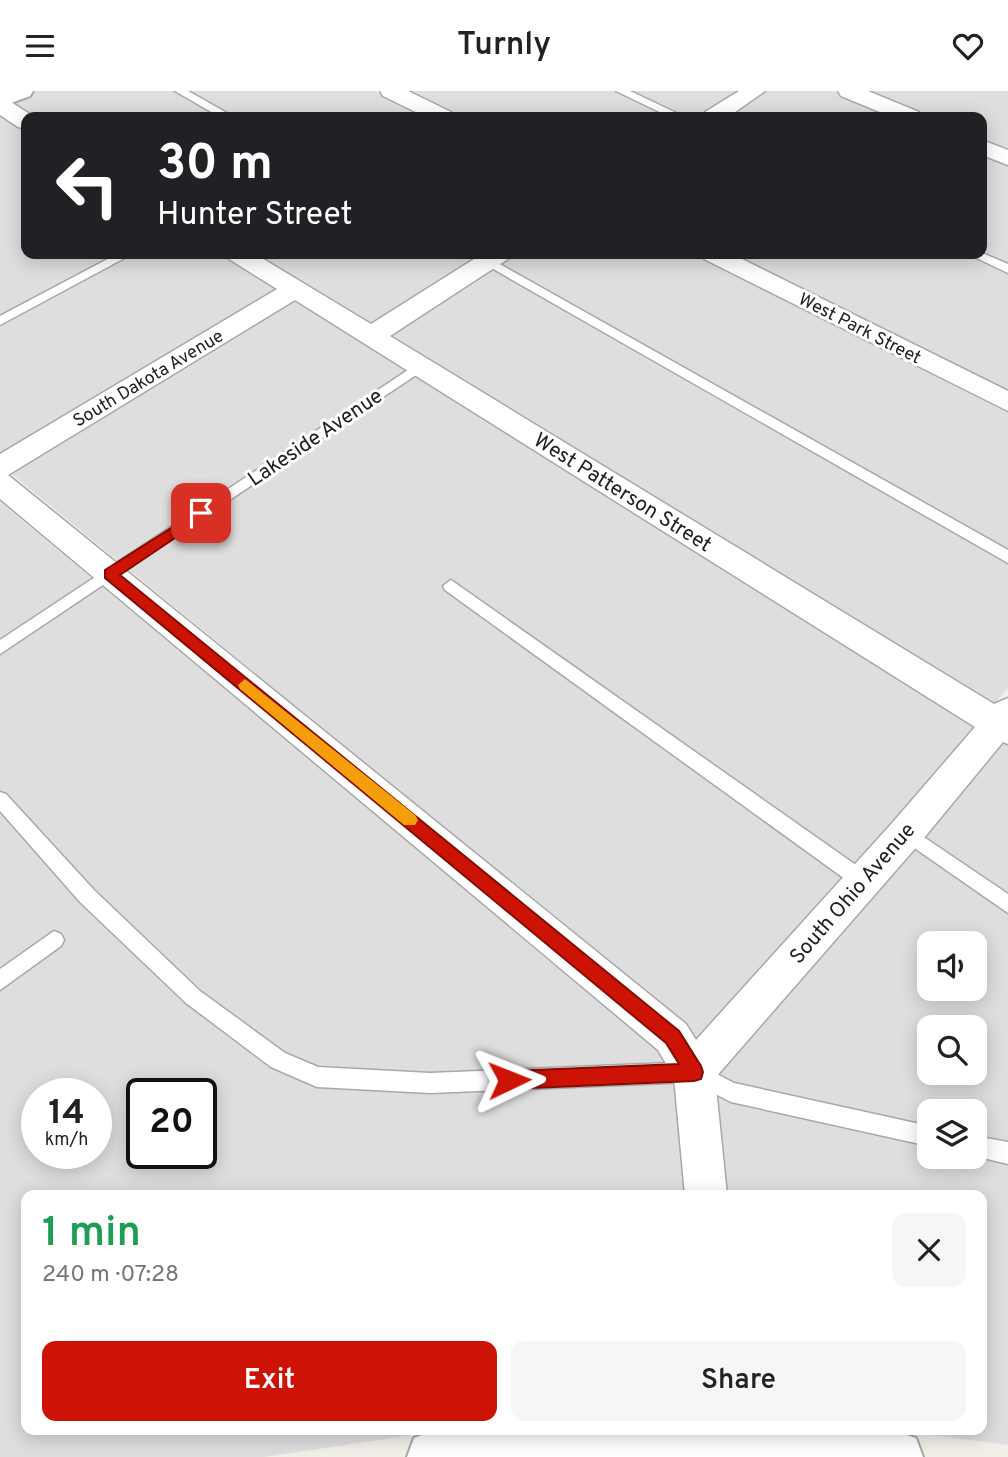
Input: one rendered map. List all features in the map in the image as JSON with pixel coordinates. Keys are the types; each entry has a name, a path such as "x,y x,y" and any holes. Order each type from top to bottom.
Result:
{"street":[{"path":"21,91 0,103 21,118"},
{"path":"391,91 433,112"},
{"path":"721,112 754,91"},
{"path":"849,91 900,112"},
{"path":"987,149 1008,158"},
{"name":"West Patterson Street","path":"246,259 1004,722"},
{"path":"372,335 482,259"},
{"name":"West Park Street","path":"723,259 1008,403"},
{"name":"South Dakota Avenue","path":"0,467 295,289"},
{"path":"0,483 673,1037 694,1072 706,1190"},
{"name":"South Ohio Avenue","path":"694,1072 1004,722"},
{"path":"433,1457 729,1438 897,1457"}],"lane":[{"path":"180,91 219,112"},
{"path":"621,91 668,112"},
{"path":"0,321 117,259"},
{"path":"491,259 1008,557"},
{"path":"985,259 1008,269"},
{"name":"Lakeside Avenue","path":"0,648 420,366"},
{"path":"452,586 863,881"},
{"path":"0,799 87,896 193,997 278,1060 317,1077 430,1083 694,1072 731,1092 917,1133"},
{"path":"906,833 1008,905"},
{"path":"0,981 54,940"},
{"path":"987,1149 1008,1153"}],"shaded area":[{"path":"34,91 374,91 416,112 28,112 11,102"},
{"path":"408,91 740,91 706,112 450,112"},
{"path":"767,91 833,91 883,112 735,112"},
{"path":"866,91 1008,91 1008,150 987,141 987,112 917,112"},
{"path":"0,116 21,129 21,259 227,259 277,290 0,456"},
{"path":"987,156 1008,165 1008,391 742,259 987,259"},
{"path":"265,259 476,259 373,324"},
{"path":"507,259 704,259 1008,413 1008,688 993,705 390,334"},
{"path":"293,300 975,725 892,823 697,1040 689,1027 9,472"},
{"path":"0,502 657,1049 675,1082 685,1190 21,1190 21,1435 412,1435 264,1457 0,1457"},
{"path":"1003,743 1008,746 1008,1445 931,1435 987,1435 987,1190 726,1190 715,1082 721,1078 718,1074 920,843"}],"slow traffic":[{"path":"245,685 410,820"}],"route":[{"path":"201,513 110,574 673,1037 694,1072 509,1080"}]}
